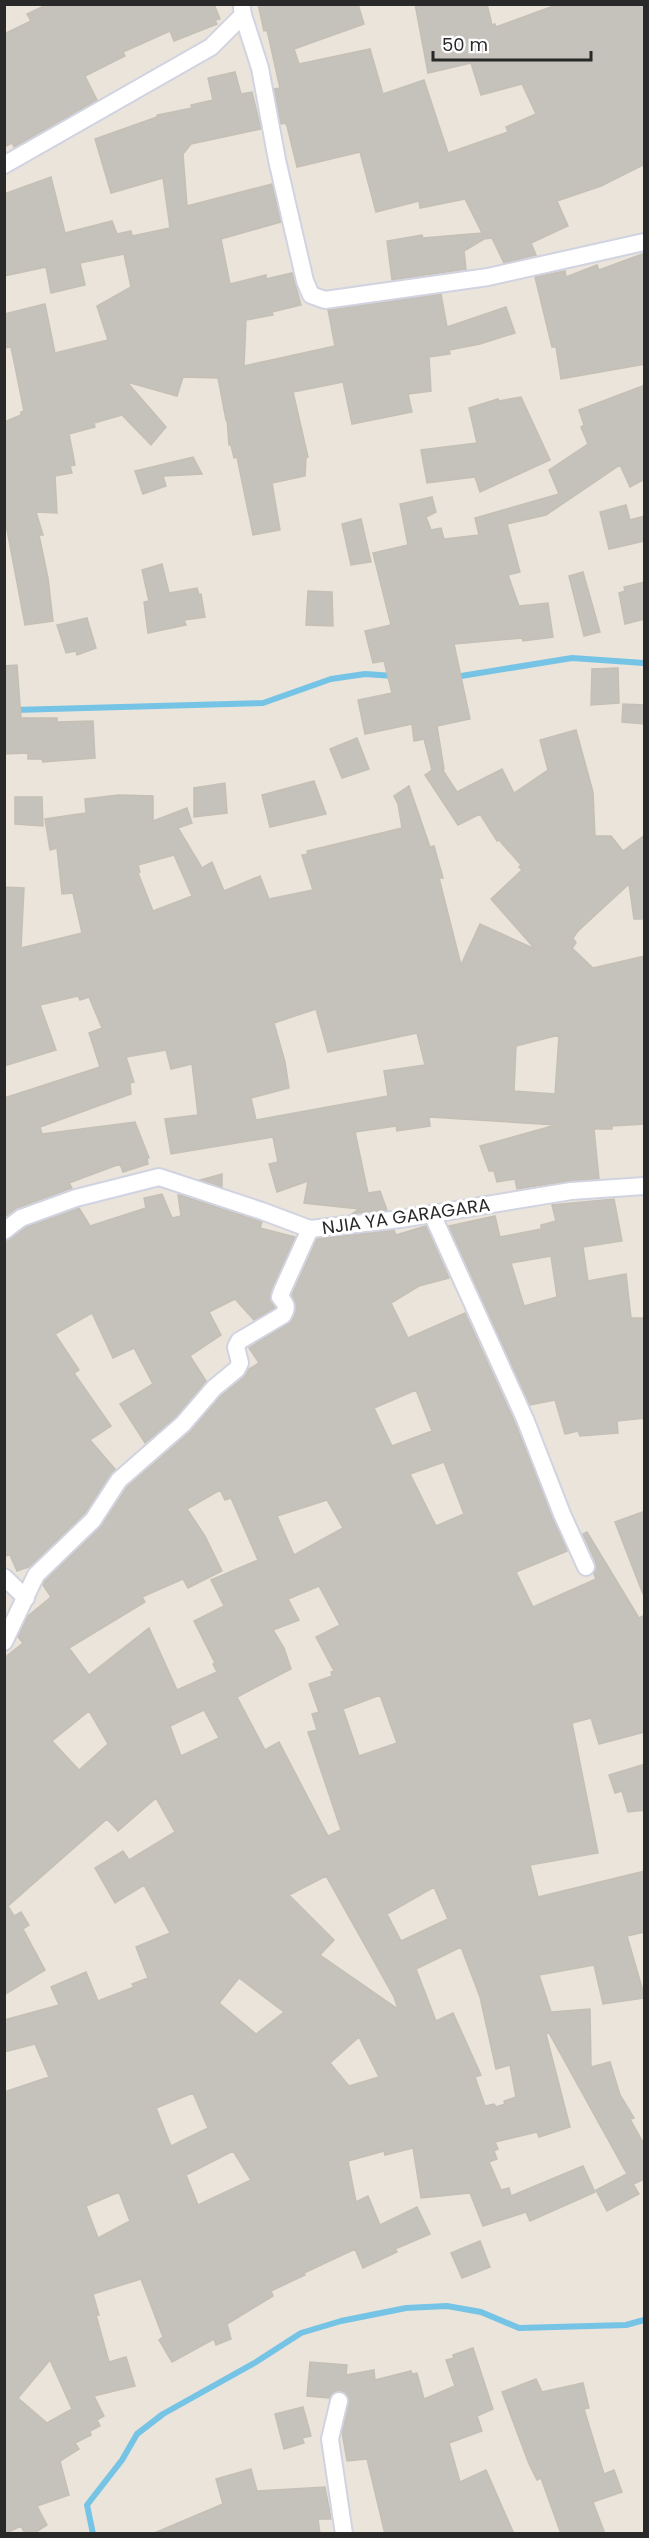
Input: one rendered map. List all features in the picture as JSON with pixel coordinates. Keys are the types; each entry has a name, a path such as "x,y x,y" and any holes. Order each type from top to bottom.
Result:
{"street":[{"path":"4,165 211,47 242,10"},
{"path":"242,10 260,68 277,160 305,281 311,295 325,300 488,277 645,242"},
{"name":"NJIA YA GARAGARA","path":"4,1231 21,1218 76,1198 159,1178 310,1229 432,1214 571,1191 645,1185"},
{"path":"432,1214 525,1419 562,1514 586,1567"},
{"path":"4,1642 36,1575 93,1520 119,1480 183,1424 214,1388 237,1369 240,1363 236,1347 239,1341 286,1310 286,1305 280,1297 310,1229"},
{"path":"4,1577 26,1598"},
{"path":"339,2401 330,2439 344,2534"}],"building":[{"path":"48,4 214,4 220,19 215,20 217,24 174,41 170,31 123,52 125,56 85,76 97,100 14,147 12,143 4,147 4,34 31,21 27,14"},
{"path":"258,4 358,4 364,24 294,49 299,64 370,49 383,94 424,80 448,153 508,132 506,127 536,114 522,84 481,95 471,63 428,73 415,4 487,4 492,25 495,24 496,27 559,4 645,4 645,164 601,186 557,201 568,226 531,243 536,255 504,263 492,238 484,239 464,251 466,269 392,280 387,241 422,235 423,238 482,233 465,199 420,208 419,201 376,212 360,152 297,167 287,126 285,123 281,124 274,89 280,88 267,30 264,31"},
{"path":"235,72 241,94 252,92 261,129 191,144 183,154 187,206 272,184 281,222 221,239 230,284 266,275 266,279 292,273 301,305 272,312 273,315 246,320 244,366 335,346 328,310 441,294 447,327 506,307 515,333 480,344 449,350 450,354 429,357 431,391 408,394 412,412 352,424 343,382 293,392 308,457 306,457 305,476 272,483 280,530 253,535 237,457 234,458 231,445 229,445 227,419 218,378 183,377 177,396 127,382 166,427 151,445 122,415 94,423 95,427 69,434 75,465 70,466 72,473 55,476 57,513 36,512 43,535 39,535 48,578 53,621 25,625 4,514 4,422 21,415 24,411 11,347 4,348 4,314 45,304 55,353 108,340 97,306 131,287 124,254 80,263 85,285 51,293 46,267 4,276 4,194 51,177 65,233 112,221 117,234 131,231 132,236 170,228 163,178 111,193 95,139 157,117 157,115 192,108 191,105 213,100 208,78"},
{"path":"645,253 645,364 561,379 556,347 552,347 535,277 565,271 566,277 597,265 599,270"},
{"path":"645,385 645,479 630,487 620,465 546,515 507,524 520,572 508,575 519,606 548,603 553,637 523,641 522,638 454,644 470,719 437,726 444,769 442,769 457,792 502,769 514,793 548,770 540,740 576,730 593,792 595,836 611,836 623,851 645,835 645,919 634,919 629,884 578,931 573,938 576,943 572,948 593,968 645,956 645,1124 594,1129 599,1179 517,1189 515,1179 497,1182 494,1171 489,1171 480,1146 556,1125 429,1117 430,1126 397,1131 396,1126 355,1132 368,1193 380,1191 387,1210 352,1214 359,1209 304,1203 308,1181 277,1192 269,1164 278,1162 273,1137 171,1154 165,1119 198,1115 192,1064 171,1069 166,1050 126,1057 134,1082 130,1083 131,1094 40,1127 42,1134 135,1122 149,1158 147,1158 148,1164 123,1172 120,1164 69,1183 72,1188 17,1208 4,1217 4,1098 100,1067 89,1033 102,1028 89,997 80,1000 78,996 40,1005 56,1050 4,1066 4,887 24,888 21,948 82,933 73,893 62,894 57,848 50,850 45,819 86,813 85,799 119,795 153,796 153,821 187,808 192,823 178,828 202,868 212,862 224,891 260,876 269,899 313,890 302,855 308,854 307,851 402,828 398,804 394,796 409,786 430,847 434,846 443,878 439,878 461,965 480,924 535,949 491,899 522,870 519,867 521,865 499,840 497,841 480,814 458,825 425,775 432,770 424,739 414,741 412,724 365,734 358,700 392,693 384,661 373,663 365,631 391,625 373,553 408,545 400,504 432,497 436,512 426,517 431,530 441,528 444,539 479,535 475,518 559,494 549,470 588,444 581,427 584,425 579,410","holes":["174,855 192,896 153,911 138,873 140,872 138,865","316,1009 328,1052 417,1033 425,1065 384,1071 388,1096 256,1120 251,1098 289,1088 285,1062 274,1023","559,1035 555,1094 514,1091 516,1046"]},
{"path":"521,397 550,460 480,492 475,477 427,483 421,450 477,443 469,408 498,399 499,401"},
{"path":"193,457 202,474 163,476 166,486 143,494 135,471"},
{"path":"626,505 630,520 645,516 645,541 609,549 600,512"},
{"path":"361,519 371,562 351,565 342,524"},
{"path":"162,564 169,593 197,588 199,595 201,594 205,617 184,620 186,625 148,633 144,602 149,601 142,570"},
{"path":"583,572 600,632 584,636 569,576"},
{"path":"645,582 645,619 625,624 619,593 625,591 624,587"},
{"path":"308,591 332,592 333,626 306,625"},
{"path":"87,618 96,648 77,655 76,651 66,653 57,625"},
{"path":"17,665 21,718 57,718 57,722 93,721 95,758 43,762 42,759 28,759 28,753 4,754 4,666"},
{"path":"618,668 619,703 591,705 592,669"},
{"path":"623,704 645,705 645,724 622,722"},
{"path":"357,738 369,769 342,778 330,749"},
{"path":"314,781 326,814 270,827 262,795"},
{"path":"225,783 227,813 194,817 194,788"},
{"path":"15,797 42,797 43,826 15,824"},
{"path":"222,1174 222,1187 200,1180"},
{"path":"162,1194 172,1218 181,1216 178,1195 180,1195 262,1222 260,1228 295,1237 270,1294 270,1300 275,1308 254,1320 235,1299 209,1312 221,1335 190,1356 206,1381 176,1417 145,1443 120,1404 153,1384 134,1348 113,1358 92,1313 55,1334 79,1370 74,1373 111,1426 90,1440 115,1469 85,1513 31,1566 17,1571 10,1555 4,1556 4,1241 26,1227 79,1208 90,1226 146,1208 144,1198"},
{"path":"614,1199 622,1241 583,1247 588,1281 626,1274 631,1318 645,1318 645,1418 617,1421 618,1433 580,1436 578,1431 565,1434 555,1400 530,1405 449,1226 495,1216 500,1237 541,1229 541,1225 556,1221 552,1205","holes":["551,1256 557,1297 524,1306 511,1263"]},
{"path":"426,1226 449,1278 419,1286 391,1303 408,1338 465,1313 515,1423 567,1551 516,1572 533,1607 596,1579 594,1574 596,1563 583,1534 587,1532 639,1618 645,1615 645,1732 599,1744 591,1718 572,1723 598,1853 530,1865 538,1897 645,1871 645,1932 627,1936 645,1998 603,2004 594,1965 539,1975 551,2012 590,2009 591,2067 610,2062 620,2095 634,2118 630,2119 645,2146 645,2179 633,2184 639,2194 607,2211 596,2190 627,2174 549,2033 546,2034 570,2127 539,2137 537,2132 495,2142 498,2149 494,2151 497,2159 489,2162 501,2190 509,2188 511,2196 583,2166 595,2192 530,2221 526,2212 483,2226 470,2193 421,2198 413,2148 385,2155 384,2151 348,2161 356,2202 368,2196 380,2225 417,2207 430,2234 395,2249 397,2252 363,2268 355,2249 304,2273 305,2275 271,2291 273,2296 227,2324 231,2339 216,2345 214,2339 172,2362 159,2340 163,2337 141,2279 93,2294 99,2315 96,2315 109,2362 126,2357 135,2386 94,2396 104,2416 97,2420 100,2426 90,2431 91,2435 75,2443 79,2449 60,2461 69,2495 37,2506 47,2525 33,2534 25,2534 21,2526 4,2534 4,2092 49,2077 35,2044 4,2052 4,2020 59,2005 51,1987 86,1972 98,2001 134,1987 132,1984 148,1978 136,1947 170,1933 144,1885 115,1903 95,1868 123,1851 129,1860 175,1832 156,1798 118,1831 107,1819 8,1906 14,1916 21,1912 29,1925 23,1929 45,1970 4,1995 4,1658 23,1643 18,1637 28,1616 51,1597 43,1585 45,1581 100,1527 127,1487 190,1432 221,1396 244,1377 249,1369 259,1363 249,1348 292,1320 296,1307 292,1295 317,1239 394,1230 396,1235","holes":["416,1390 432,1431 392,1446 374,1408","444,1462 464,1514 436,1526 410,1474","220,1490 225,1500 231,1498 258,1560 211,1580 224,1606 194,1621 215,1663 213,1664 217,1672 177,1690 149,1628 89,1675 69,1648 145,1602 142,1597 183,1579 188,1588 222,1571 205,1536 187,1509","327,1500 343,1528 294,1555 277,1516","319,1586 340,1625 316,1637 334,1671 331,1672 332,1676 309,1684 319,1712 312,1714 317,1730 308,1732 341,1830 328,1836 279,1742 265,1750 237,1697 291,1669 284,1648 273,1630 299,1620 288,1599","380,1695 397,1743 359,1756 343,1709","204,1710 219,1738 181,1756 170,1726","89,1711 108,1744 79,1770 52,1741","326,1876 394,1997 398,2009 320,1955 334,1940 289,1895","434,1887 448,1919 401,1941 387,1914","461,1947 480,1997 496,2069 510,2065 516,2097 496,2107 494,2104 485,2106 475,2077 481,2075 453,2013 436,2021 416,1969","239,1978 284,2012 256,2034 219,2003","359,2037 379,2077 349,2086 330,2063","193,2093 208,2128 171,2146 156,2108","233,2151 251,2180 198,2205 186,2175","119,2192 130,2221 98,2238 86,2206","50,2360 72,2409 47,2423 18,2398"]},
{"path":"645,1511 645,1594 643,1594 615,1522"},
{"path":"645,1764 645,1810 628,1812 622,1791 615,1793 609,1775"},
{"path":"480,2241 490,2267 462,2278 451,2253"},
{"path":"473,2348 493,2409 477,2416 482,2431 449,2443 460,2482 486,2470 514,2534 385,2534 367,2459 347,2461 342,2432 349,2397 341,2391 332,2393 329,2398 307,2396 310,2362 347,2365 346,2375 374,2370 375,2380 411,2371 412,2374 417,2373 424,2399 455,2386 446,2360"},
{"path":"536,2379 542,2392 583,2383 589,2408 584,2409 604,2474 614,2470 622,2492 593,2502 605,2534 561,2534 541,2478 537,2480 529,2464 502,2392"},
{"path":"303,2407 311,2436 302,2438 304,2443 284,2449 275,2414"},
{"path":"251,2469 257,2491 325,2487 331,2519 318,2519 320,2534 152,2534 223,2504 216,2479"}],"waterway":[{"path":"455,677 572,658 644,663"},
{"path":"14,710 263,703 331,679 365,674 394,676"},
{"path":"93,2534 87,2505 122,2460 137,2434 163,2414 256,2362 301,2333 341,2321 406,2308 447,2306 481,2312 519,2328 626,2325 644,2320"}]}
